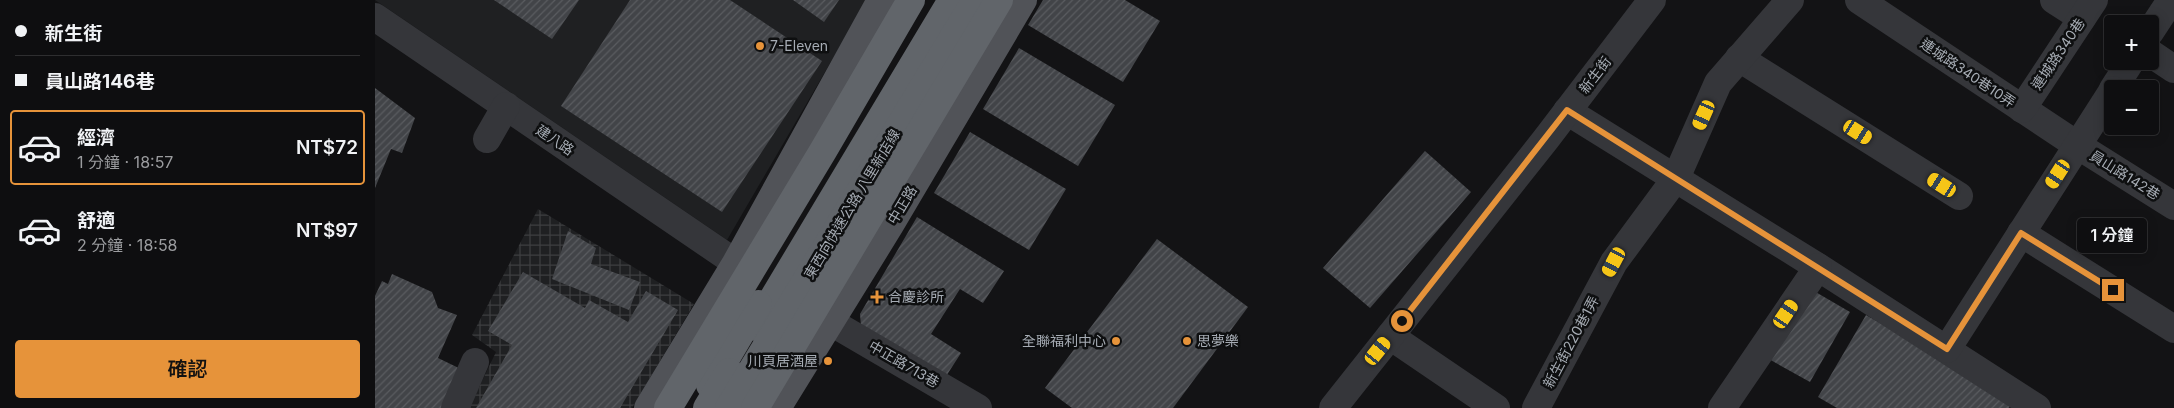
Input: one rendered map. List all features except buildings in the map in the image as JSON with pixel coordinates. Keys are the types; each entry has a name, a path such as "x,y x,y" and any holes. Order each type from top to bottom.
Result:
{"highway":[{"path":"668,408 823,151 911,0"},
{"name":"東西向快速公路 八里新店線","path":"696,408 940,0"},
{"path":"707,408 951,0"},
{"name":"東西向快速公路 八里新店線","path":"729,408 976,0"},
{"path":"755,408 999,0"}],"main road":[{"path":"648,408 735,263 881,0"},
{"name":"中正路","path":"777,408 890,225 1023,0"}],"street":[{"name":"新生街","path":"1333,408 1652,0"},
{"name":"新生街220巷1弄","path":"1536,408 1614,262 1676,178 1718,83 1790,0"},
{"name":"連城路340巷10弄","path":"1859,0 2077,145"},
{"path":"2054,0 2088,9"},
{"path":"2159,18 2171,0"},
{"name":"連城路340巷","path":"2022,109 2088,9"},
{"name":"建八路","path":"375,17 735,263"},
{"path":"1739,58 1959,196"},
{"path":"2159,59 2174,68"},
{"path":"1947,349 2104,103"},
{"path":"487,139 506,106"},
{"path":"1567,110 1818,267 2037,408"},
{"name":"員山路142巷","path":"2077,145 2174,206"},
{"path":"2021,233 2174,329"},
{"path":"1722,408 1818,267"},
{"name":"中正路713巷","path":"829,321 978,408"},
{"path":"1390,336 1496,408"},
{"path":"455,408 475,362"}],"shaded area":[{"path":"375,0 867,0 727,240"},
{"path":"538,209 694,304 632,408 469,408 496,352 472,335"}],"place":[{"name":"7-Eleven","path":"760,46"},
{"name":"合慶診所","path":"877,297"},
{"name":"全聯福利中心","path":"1116,341"},
{"name":"思夢樂","path":"1187,341"},
{"name":"川頁居酒屋","path":"828,361"}],"route":[{"path":"1402,321 1567,110 1947,349 2021,233 2113,290"}]}
